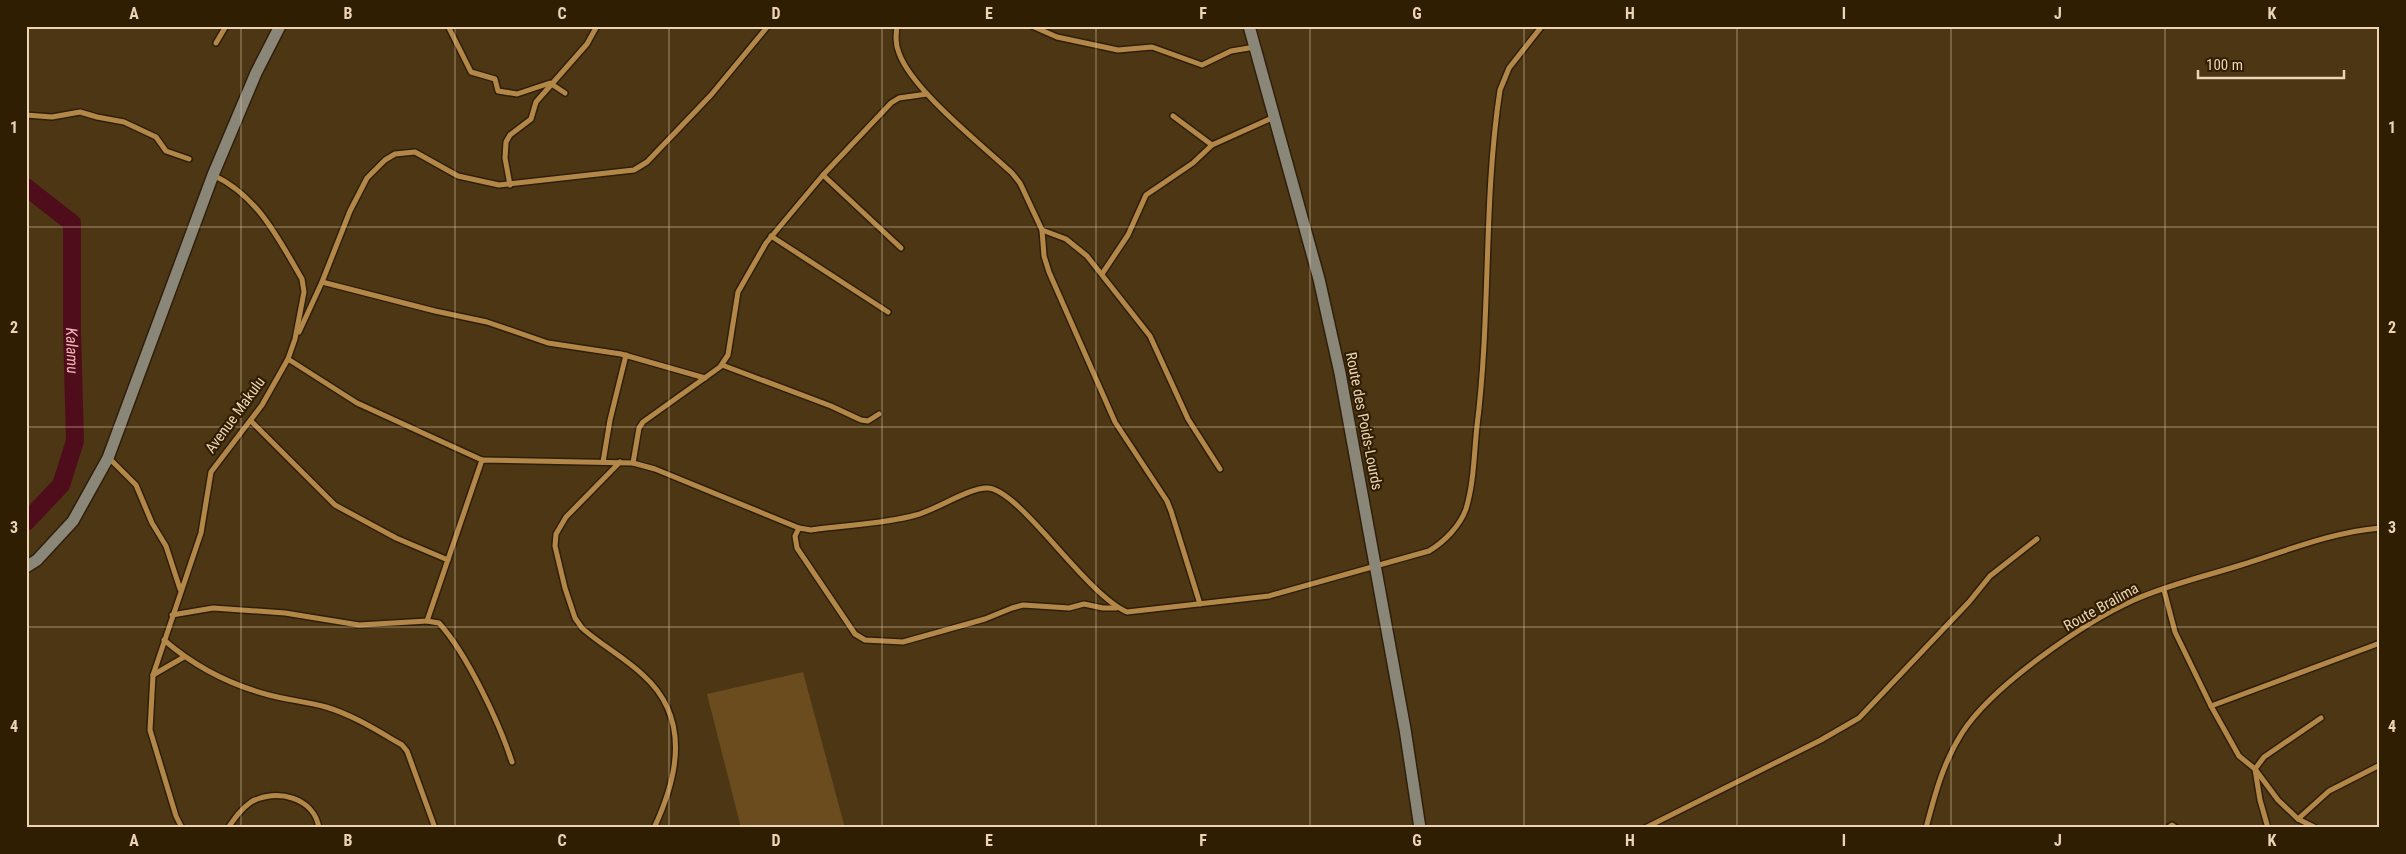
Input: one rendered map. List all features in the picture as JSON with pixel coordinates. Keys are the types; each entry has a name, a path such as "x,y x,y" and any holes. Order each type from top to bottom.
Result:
{"street":[{"path":"216,43 226,26"},
{"path":"26,567 37,560 73,521 108,458 213,175 256,73 280,26"},
{"path":"448,26 465,58 468,68 472,72 495,79 498,91 517,94 550,84 565,93"},
{"path":"510,186 505,158 506,142 510,135 532,119 536,102 587,44 597,26"},
{"path":"295,339 322,282 350,211 367,178 380,164 395,154 415,152 458,176 478,182 510,186 634,170 641,167 711,95 768,26"},
{"path":"897,26 896,42 900,57 927,94 1012,173 1042,230 1044,256 1060,298 1115,422 1166,501 1200,604"},
{"path":"1032,26 1057,37 1118,50 1152,47 1202,65 1231,51 1255,47"},
{"name":"Route des Poids-Lourds","path":"1249,26 1328,320 1405,729 1420,828"},
{"path":"799,528 795,536 797,548 855,634 865,640 903,642 985,619 1023,605 1069,608 1084,604 1103,608 1116,608 1127,612 1290,592 1375,565 1429,551 1436,547 1459,522 1466,508 1484,357 1488,240 1500,90 1510,68 1542,26"},
{"path":"633,463 643,422 722,365 728,354 738,292 771,236 824,175 891,103 899,98 927,94"},
{"path":"26,115 52,118 80,112 124,122 156,137 166,152 189,159"},
{"path":"1173,116 1212,145"},
{"path":"1102,274 1128,235 1146,195 1194,163 1212,145 1275,117"},
{"name":"Avenue Makulu","path":"182,828 176,816 150,730 153,675 180,590 201,533 211,472 251,421 288,359 295,339 304,292 302,279 281,243 252,201 230,183 213,175"},
{"path":"824,175 902,248"},
{"path":"1042,230 1077,246 1102,274 1150,336 1188,419 1220,469"},
{"path":"771,236 888,312"},
{"path":"322,282 435,312 487,322 548,343 626,356 705,378"},
{"path":"603,462 610,420 626,356"},
{"path":"288,359 357,403 482,460 633,463 655,469 799,528 811,530 916,516 980,489 998,490 1011,498 1069,561 1116,608"},
{"path":"722,365 830,406 861,420 868,421 879,414"},
{"path":"251,421 317,490 335,505 396,538 448,560"},
{"path":"108,458 136,485 152,523 166,546 180,590"},
{"path":"427,621 482,460"},
{"path":"620,462 559,526 555,546 564,588 575,618 582,628 645,676 668,708 674,738 674,772 654,828"},
{"name":"Route Bralima","path":"1926,828 1942,769 1963,732 1992,697 2040,658 2088,624 2134,600 2164,590 2328,537 2380,528"},
{"path":"1645,828 1821,740 1859,718 1969,602 1990,576 2037,539"},
{"path":"2164,590 2175,632 2211,706 2239,756 2255,769 2272,792 2298,819 2316,828"},
{"path":"172,615 213,608 285,613 359,625 427,621 439,623 465,662 496,721 512,762"},
{"path":"164,640 184,657 255,691 325,707 402,745 407,751 435,828"},
{"path":"2211,706 2380,643"},
{"path":"153,675 184,657"},
{"path":"2268,828 2260,800 2255,769 2264,757 2321,718"},
{"path":"2298,819 2329,791 2380,765"},
{"path":"228,828 241,810 250,803 265,797 279,795 302,802 316,815 319,828"},
{"path":"2168,828 2172,826 2176,828"}],"shaded area":[{"path":"803,672 845,828 741,828 707,694"}],"waterway":[{"name":"Kalamu","path":"26,187 72,223 75,441 61,485 26,522"}]}
